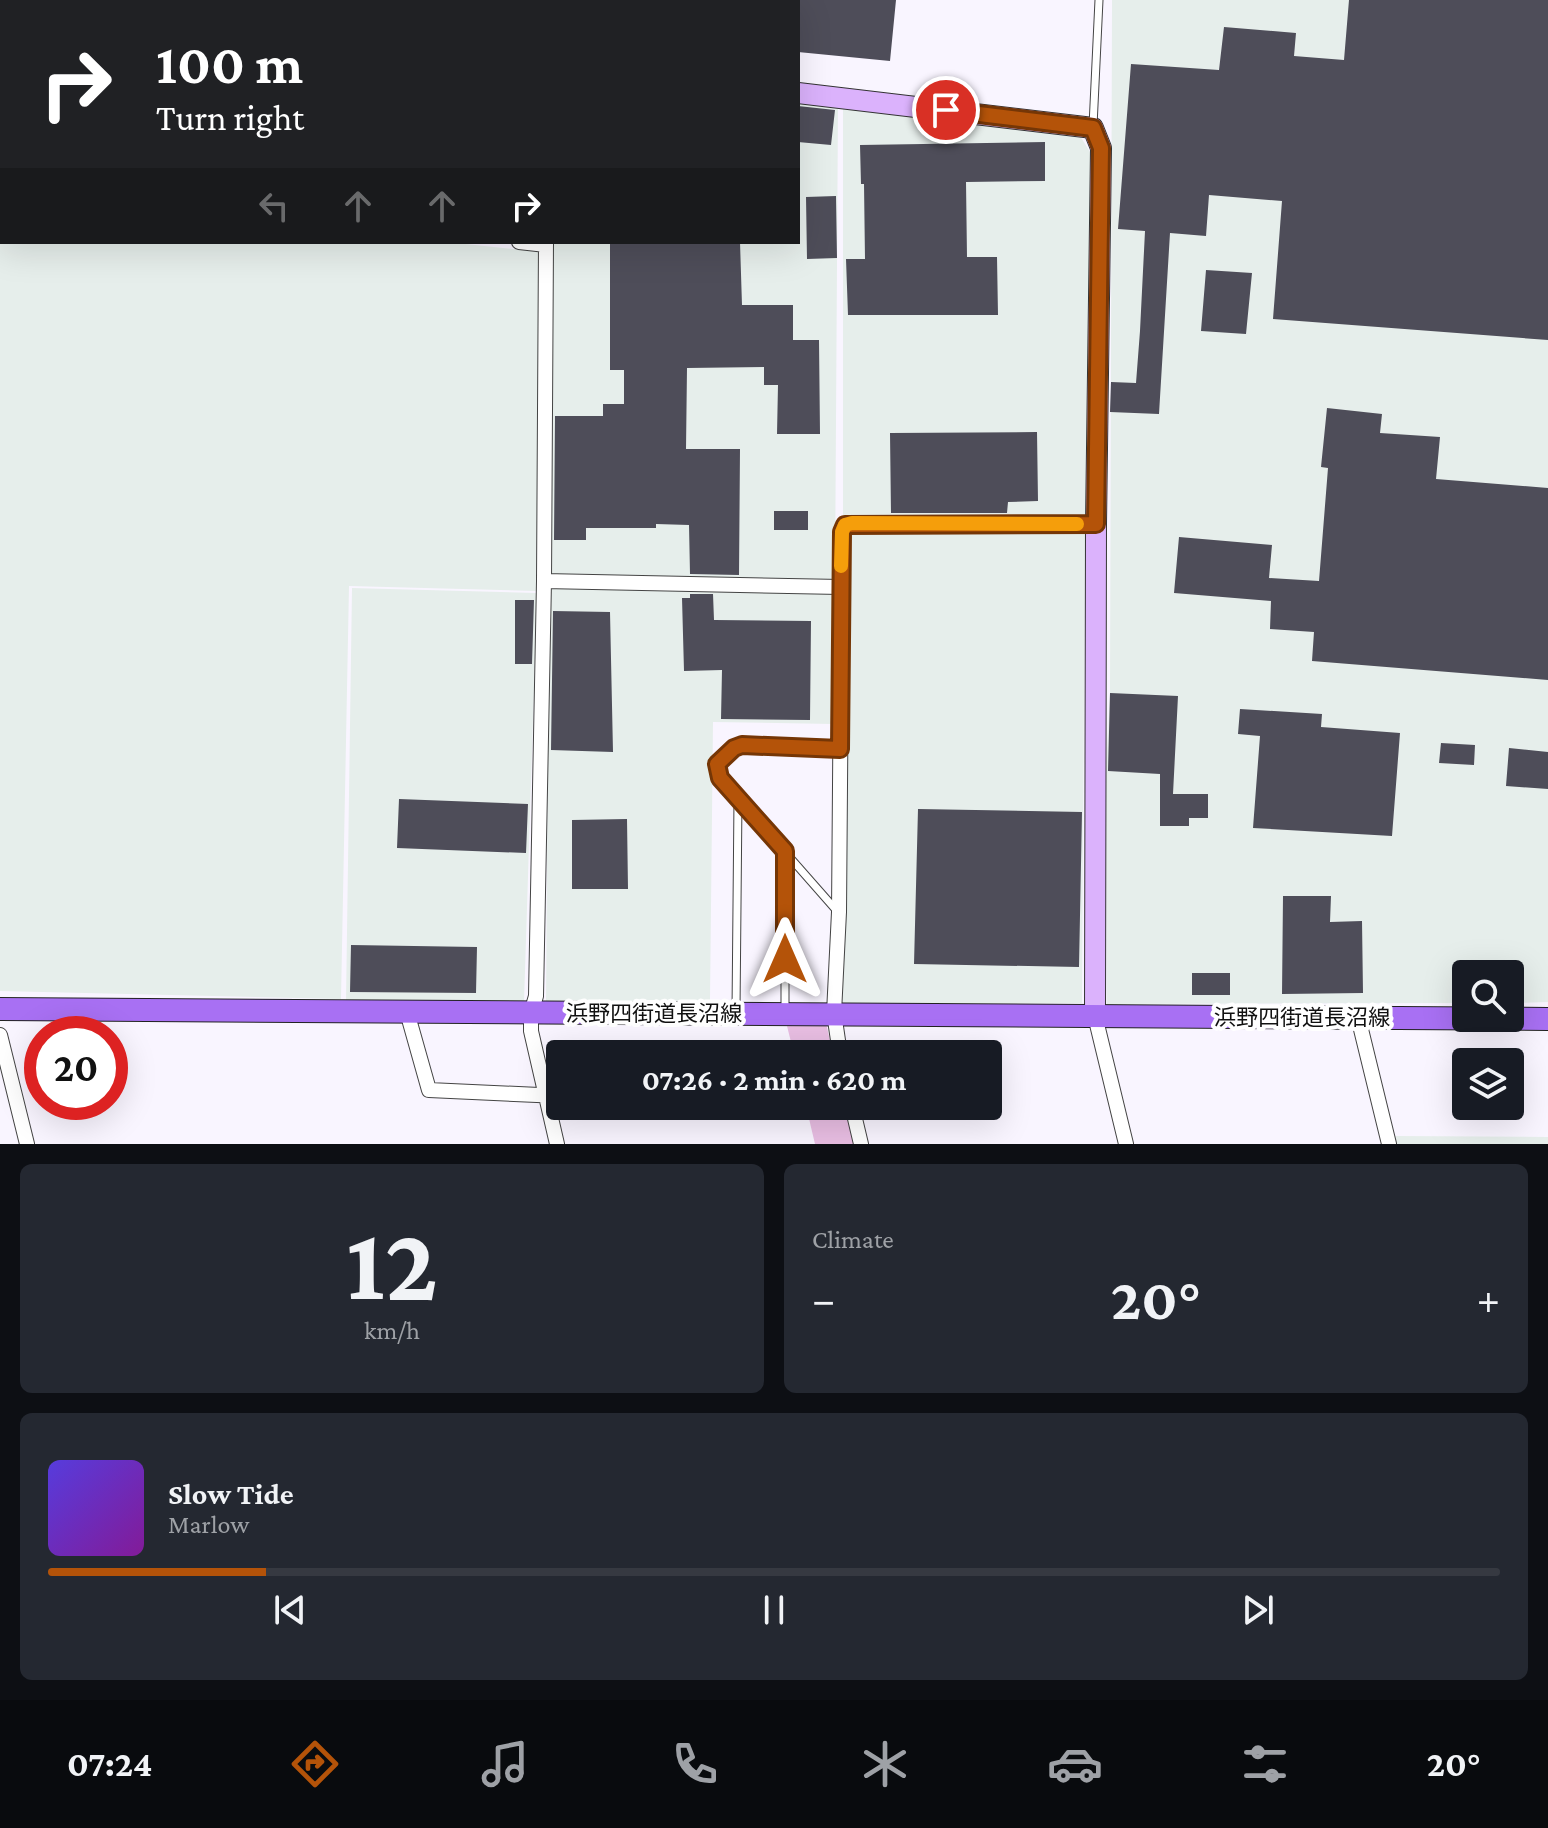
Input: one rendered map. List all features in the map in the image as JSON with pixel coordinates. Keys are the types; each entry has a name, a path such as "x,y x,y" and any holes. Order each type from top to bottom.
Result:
{"main road":[{"name":"浜野四街道長沼線","path":"0,1009 1548,1019"}],"street":[{"path":"800,93 1093,128 1101,148 1096,524 1095,1016 1126,1144"},
{"path":"546,244 544,581 536,996 531,1013 531,1031 546,1075"},
{"path":"837,1040 834,1013 839,912 842,532 845,525 1096,524"},
{"path":"544,581 841,587"},
{"path":"407,1012 429,1090 546,1096"},
{"path":"1358,1017 1389,1144"},
{"path":"0,1035 27,1144"},
{"path":"555,1120 557,1144"},
{"path":"855,1120 861,1144"}],"lane":[{"path":"1093,128 1099,0"},
{"path":"839,912 720,778 717,764 734,748 742,745 840,749"},
{"path":"736,1013 738,799"},
{"path":"785,851 785,1013"}],"shaded area":[{"path":"1112,0 1548,0 1548,1002 1524,1003 1524,960 1452,960 1452,1003 1107,1004 1106,771 1110,693"},
{"path":"800,100 838,105 835,581 551,576 553,244 800,244"},
{"path":"843,105 1077,131 1090,152 1088,516 843,516"},
{"path":"0,244 466,244 541,252 536,591 349,586 341,999 0,991"},
{"path":"849,531 1085,531 1082,1003 842,1003"},
{"path":"549,586 833,594 833,724 713,722 710,1001 546,1003"},
{"path":"352,588 537,593 524,1002 346,1001"},
{"path":"786,1022 826,1023 830,1040 790,1040"},
{"path":"809,1120 849,1120 854,1144 815,1144"},
{"path":"1395,1136 1548,1137 1548,1144 1397,1144"}],"building":[{"path":"800,0 896,0 890,61 800,52"},
{"path":"1349,0 1548,0 1548,340 1273,319 1282,201 1209,195 1206,236 1170,233 1159,414 1110,412 1111,382 1136,383 1140,331 1145,231 1118,229 1131,64 1219,70 1224,27 1296,33 1294,56 1344,60"},
{"path":"800,106 835,110 831,145 800,142"},
{"path":"1045,142 1045,181 966,182 967,257 997,257 998,315 848,315 846,259 865,259 860,145"},
{"path":"836,196 837,258 807,259 806,197"},
{"path":"610,244 740,244 742,305 793,305 793,340 819,340 820,434 777,434 778,385 764,385 764,367 687,368 686,449 740,449 739,575 690,574 689,525 586,528 586,540 554,540 555,416 603,416 603,404 624,404 624,370 610,370"},
{"path":"1206,270 1252,273 1246,334 1201,331"},
{"path":"1327,408 1382,414 1380,433 1440,437 1436,479 1548,488 1548,680 1312,661 1314,632 1270,629 1271,601 1174,593 1179,537 1272,545 1269,578 1319,581 1328,468 1321,467"},
{"path":"1037,432 1038,501 1008,502 1007,513 891,513 890,433"},
{"path":"774,511 808,511 808,530 774,530"},
{"path":"690,594 713,594 714,620 811,621 810,720 721,719 722,670 684,671 682,598 690,598"},
{"path":"515,600 534,600 532,664 515,664"},
{"path":"553,611 610,612 613,752 551,750"},
{"path":"1110,693 1178,696 1173,794 1208,794 1208,818 1189,818 1189,826 1160,826 1160,774 1108,771"},
{"path":"1240,709 1322,714 1321,727 1400,733 1392,836 1253,828 1260,736 1238,734"},
{"path":"1441,743 1475,745 1474,765 1439,763"},
{"path":"1509,748 1548,752 1548,789 1506,786"},
{"path":"399,799 528,804 526,853 397,848"},
{"path":"918,809 1082,812 1079,967 914,964"},
{"path":"627,819 628,889 572,889 572,820"},
{"path":"1283,896 1331,896 1330,922 1362,921 1363,993 1282,994"},
{"path":"351,945 477,947 476,993 350,992"},
{"path":"1192,973 1230,973 1230,995 1192,995"}],"slow traffic":[{"path":"841,566 842,532 845,525 852,523 1077,524"}],"route":[{"path":"785,959 785,851 720,778 717,764 734,748 742,745 840,749 842,532 845,525 1096,524 1101,148 1093,128 946,110"}]}
